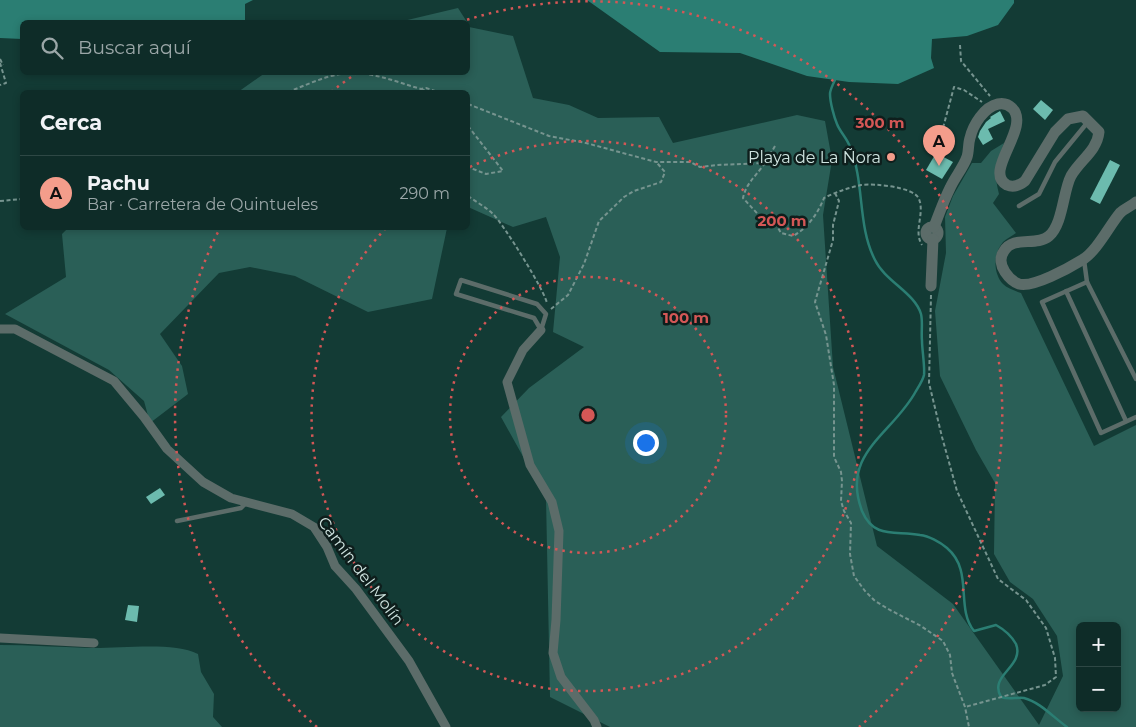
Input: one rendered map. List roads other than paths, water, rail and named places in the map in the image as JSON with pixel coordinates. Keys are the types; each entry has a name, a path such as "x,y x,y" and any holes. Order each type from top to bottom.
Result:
{"street":[{"path":"931,286 933,239 937,237 938,233 934,227 950,187 967,157 970,137 977,122 992,107 1004,103 1017,114 1018,122 1001,165 1000,176 1010,186 1019,186 1025,181 1055,132 1068,119 1082,116 1099,132 1098,142 1071,177 1061,214 1049,236 1039,241 1013,243 1004,250 1000,260 1003,270 1011,280 1027,285 1084,259 1121,212 1136,202"},
{"name":"Camín del Molín","path":"0,329 14,328 114,381 144,417 167,449 203,482 231,498 292,514 314,527 335,566 356,589 409,661 446,727"},
{"path":"540,330 523,350 507,382 530,465 552,502 559,531 553,652 561,676 594,720 596,727"},
{"path":"0,638 94,643"}],"lane":[{"path":"1019,206 1039,194 1055,162 1088,122"},
{"path":"1084,259 1087,282 1136,379"},
{"path":"460,280 537,304 546,314 540,330 534,318 456,294 460,280"},
{"path":"1087,282 1042,302 1101,433 1136,417"},
{"path":"1066,291 1126,421"},
{"path":"177,521 242,508 247,502"}],"waterway":[{"path":"835,80 830,92 831,105 837,124 849,144 855,161 869,247 880,267 913,300 918,307 922,320 924,375 920,385 906,406 872,445 863,459 858,474 857,491 862,511 867,520 880,530 923,536 947,548 955,557 960,567 968,621 974,631 996,625 1008,633 1016,644 1016,659 999,683 998,689 1001,697 1030,700 1067,727"}],"place":[{"name":"Playa de La Ñora","path":"891,157"},
{"name":"Pachu","path":"939,166"}]}
